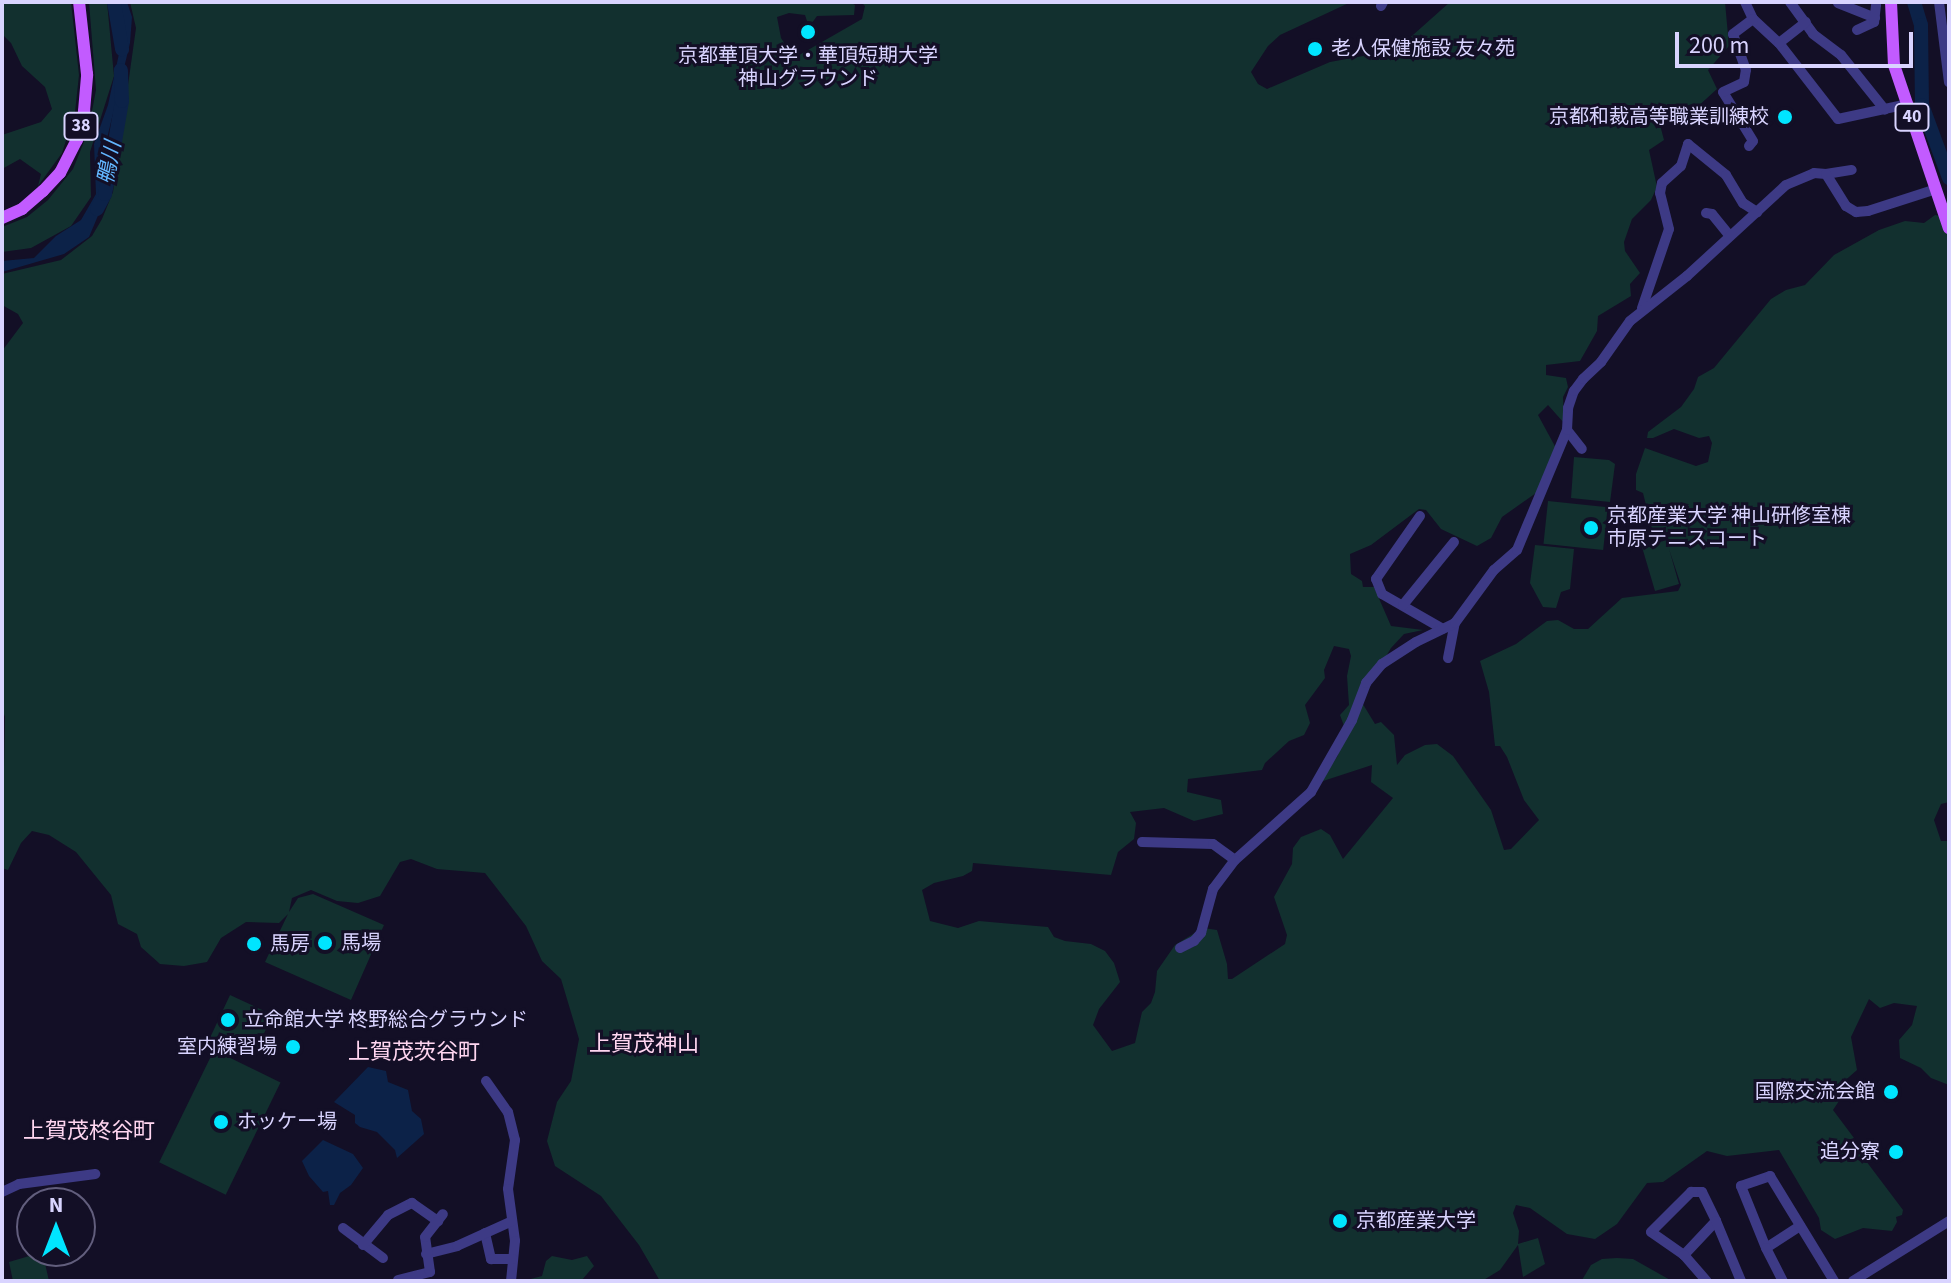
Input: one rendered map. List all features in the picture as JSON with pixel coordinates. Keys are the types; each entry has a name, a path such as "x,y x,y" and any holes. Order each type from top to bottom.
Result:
{"main road":[{"name":"38","path":"2,218 22,209 43,191 60,173 77,140 84,111 87,74 79,2"},
{"name":"40","path":"1891,7 1894,65 1941,189 1949,228"}],"street":[{"path":"1745,2 1753,19 1779,43 1838,119 1908,104"},
{"path":"1790,2 1813,34 1841,55 1885,110"},
{"path":"1939,2 1949,82"},
{"path":"1838,3 1850,13 1875,18"},
{"path":"1875,18 1872,4 1891,7"},
{"path":"1857,30 1875,18"},
{"path":"1749,146 1753,141 1723,92 1744,82 1746,70 1733,34 1753,19"},
{"path":"1779,43 1806,22"},
{"path":"1448,658 1455,623 1494,570 1517,550 1567,430 1568,408 1574,391 1647,300 1669,229 1660,193 1662,183 1681,166 1688,144 1726,175 1743,203 1757,212"},
{"path":"1636,316 1786,185 1814,173 1852,170"},
{"path":"1826,174 1846,206 1856,212 1941,189"},
{"path":"1706,213 1712,214 1730,236"},
{"path":"1567,430 1582,449"},
{"path":"1420,516 1376,579 1382,594 1443,629"},
{"path":"1403,605 1454,542"},
{"path":"1180,948 1194,941 1201,933 1213,889 1235,860 1311,792 1352,720 1366,683 1382,664 1455,623"},
{"path":"1142,842 1213,844 1235,860"},
{"path":"486,1081 508,1112 515,1140 508,1189 512,1221 511,1281"},
{"path":"2,1192 19,1184 95,1174"},
{"path":"1783,1281 1741,1186 1770,1176 1834,1281"},
{"path":"1707,1281 1684,1255 1651,1232 1652,1227 1691,1192 1702,1192 1741,1281"},
{"path":"363,1245 388,1215 412,1203 440,1218 425,1237 430,1272 398,1280"},
{"path":"426,1254 512,1221"},
{"path":"1684,1255 1716,1221"},
{"path":"1853,1281 1949,1221"},
{"path":"1766,1248 1800,1226"},
{"path":"343,1228 383,1258"},
{"path":"485,1233 491,1259 513,1259"}],"green space":[{"path":"2,2 71,2 79,75 75,112 62,153 38,186 41,174 20,159 2,169 2,135 41,122 52,109 45,87 22,66 11,43 2,34"},
{"path":"89,2 107,2 114,76 90,152 91,197 71,226 31,248 2,252 2,227 27,217 48,200 73,169 88,132 96,90"},
{"path":"130,2 850,2 855,5 854,15 817,16 809,27 805,15 789,13 777,17 781,38 794,58 862,19 865,6 861,2 1351,2 1280,35 1268,46 1251,72 1258,84 1267,89 1330,62 1385,52 1404,43 1450,2 1725,2 1729,46 1708,70 1717,89 1695,109 1664,121 1660,125 1664,140 1649,150 1657,187 1651,200 1632,219 1624,242 1625,251 1640,273 1630,284 1631,296 1598,316 1597,331 1580,361 1546,365 1546,375 1566,378 1568,387 1563,397 1564,423 1548,405 1538,415 1557,450 1536,493 1502,517 1491,538 1477,546 1441,529 1426,510 1419,509 1371,545 1350,554 1351,574 1362,581 1363,587 1374,587 1391,626 1423,630 1404,634 1391,648 1344,726 1340,715 1349,705 1347,676 1351,656 1349,649 1334,646 1324,670 1325,678 1305,705 1310,723 1304,735 1289,741 1265,763 1262,770 1188,779 1187,792 1221,800 1223,814 1194,821 1164,808 1130,812 1136,823 1134,839 1118,852 1111,875 973,863 972,871 963,876 934,883 922,890 930,921 958,928 979,921 1048,927 1054,937 1091,944 1105,951 1114,963 1120,982 1099,1009 1093,1025 1112,1051 1135,1043 1142,1012 1151,1003 1155,992 1157,971 1175,945 1203,928 1217,930 1228,979 1232,979 1285,944 1287,935 1274,897 1292,864 1293,848 1301,837 1321,829 1330,835 1343,859 1393,798 1371,782 1372,765 1320,782 1337,757 1361,701 1375,724 1381,722 1394,735 1397,765 1405,755 1425,745 1437,744 1453,756 1491,810 1504,850 1511,849 1539,820 1524,800 1507,757 1500,746 1495,746 1489,692 1480,661 1516,644 1547,621 1558,620 1574,629 1588,629 1622,598 1678,591 1681,585 1669,549 1679,584 1655,591 1642,547 1667,540 1653,533 1643,493 1636,490 1636,474 1645,448 1696,466 1708,462 1712,443 1709,436 1699,438 1674,429 1653,438 1647,438 1648,432 1681,407 1694,389 1698,377 1714,368 1771,299 1786,290 1805,285 1834,255 1879,230 1905,221 1924,223 1935,215 1941,216 1949,240 1949,802 1941,804 1934,820 1941,841 1949,841 1949,1085 1931,1078 1921,1068 1900,1058 1899,1040 1912,1025 1917,1006 1894,1003 1880,1008 1869,999 1851,1037 1857,1070 1841,1084 1841,1098 1833,1110 1854,1138 1857,1149 1903,1210 1902,1215 1896,1217 1892,1231 1863,1228 1835,1239 1821,1230 1819,1218 1779,1150 1727,1156 1707,1151 1663,1182 1647,1183 1617,1224 1595,1239 1567,1234 1530,1208 1516,1205 1513,1213 1519,1231 1518,1244 1538,1238 1545,1264 1523,1277 1518,1245 1500,1270 1482,1281 660,1281 639,1245 601,1196 555,1166 547,1141 557,1102 571,1081 579,1039 561,979 542,961 526,926 485,873 437,869 411,859 400,862 380,896 358,903 337,901 311,890 292,898 289,912 298,898 313,894 384,925 351,1000 265,962 288,914 279,923 246,922 221,938 207,962 184,966 160,964 141,947 137,934 118,924 111,895 76,852 49,835 32,831 21,843 8,870 2,868 5,717 2,708 2,351 23,323 18,314 2,305 2,274 61,260 92,236 102,219 113,192 136,28"},
{"path":"1574,457 1609,460 1615,464 1610,502 1571,498"},
{"path":"1548,501 1608,507 1603,550 1544,544"},
{"path":"1535,545 1574,549 1570,589 1561,592 1556,608 1543,607 1530,583"},
{"path":"230,995 273,1015 253,1057 210,1038"},
{"name":"ホッケー場","path":"214,1050 281,1082 226,1195 159,1162"},
{"path":"552,1256 572,1260 587,1256 594,1266 581,1281 523,1281 542,1276 546,1261"},
{"path":"1602,1259 1633,1259 1672,1281 1582,1280 1591,1265"},
{"path":"16,1260 16,1267 46,1267 49,1281 13,1281 9,1262"}],"water":[{"path":"112,2 127,2 132,17 130,43 104,151 105,199 89,237 64,254 2,272 2,261 34,258 56,236 81,220 96,194 94,144 108,105 120,49 119,21"},
{"path":"368,1067 386,1071 388,1082 408,1090 412,1111 421,1119 424,1134 397,1158 395,1150 377,1132 360,1127 355,1123 355,1115 334,1102"},
{"path":"323,1140 353,1154 363,1168 351,1185 340,1193 334,1205 330,1205 328,1191 323,1192 309,1176 302,1161"}],"waterway":[{"name":"鴨川","path":"114,2 122,49"},
{"path":"1914,2 1921,25 1922,105 1949,178"},
{"name":"鴨川","path":"97,209 105,194 122,101 121,70"}],"place":[{"name":"京都華頂大学・華頂短期大学 神山グラウンド","path":"808,32"},
{"name":"老人保健施設 友々苑","path":"1315,49"},
{"name":"京都和裁高等職業訓練校","path":"1785,117"},
{"name":"京都産業大学 神山研修室棟 市原テニスコート","path":"1591,528"},
{"name":"馬場","path":"325,943"},
{"name":"馬房","path":"254,944"},
{"name":"立命館大学 柊野総合グラウンド","path":"228,1020"},
{"name":"室内練習場","path":"293,1047"},
{"name":"国際交流会館","path":"1891,1092"},
{"name":"ホッケー場","path":"221,1122"},
{"name":"追分寮","path":"1896,1152"},
{"name":"京都産業大学","path":"1340,1221"}],"district":[{"name":"上賀茂神山","path":"644,1045"},
{"name":"上賀茂茨谷町","path":"414,1053"},
{"name":"上賀茂柊谷町","path":"89,1132"}]}
